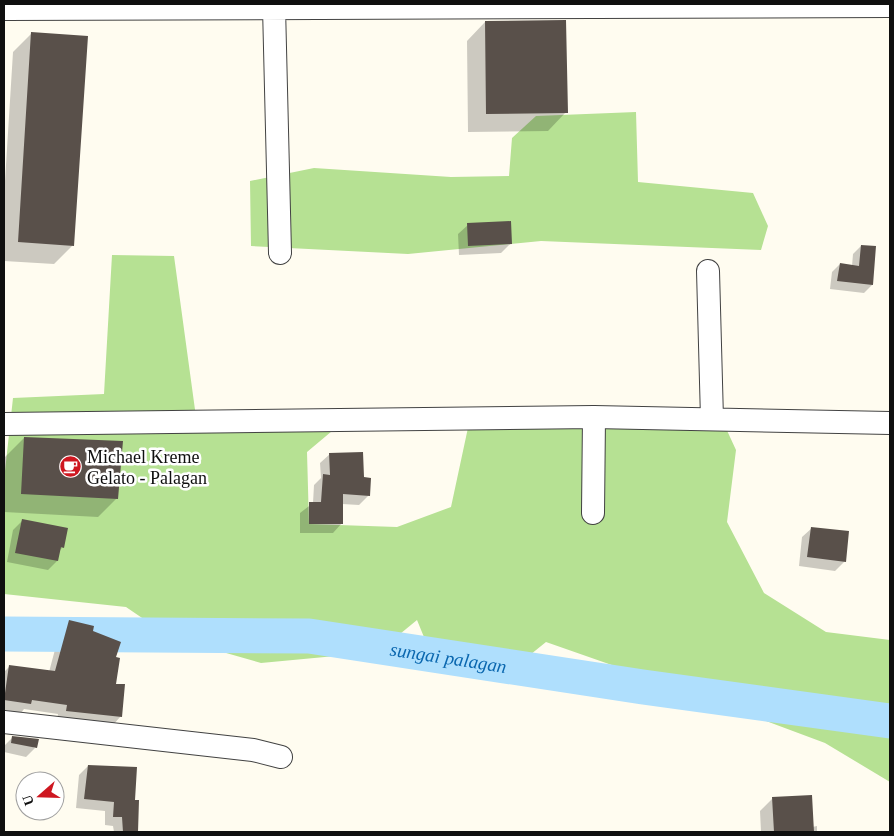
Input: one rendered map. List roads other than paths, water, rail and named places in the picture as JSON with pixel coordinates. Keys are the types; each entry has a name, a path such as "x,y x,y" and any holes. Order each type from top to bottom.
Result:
{"street":[{"path":"4,9 890,6"},
{"path":"274,7 280,253"},
{"path":"708,271 712,419"},
{"path":"593,513 594,417"},
{"path":"4,424 594,417 890,423"},
{"path":"4,722 253,750 281,756"}],"waterway":[{"name":"sungai palagan","path":"4,634 309,636 643,687 890,721"}],"place":[{"name":"Michael Kreme Gelato - Palagan","path":"71,467"}]}
